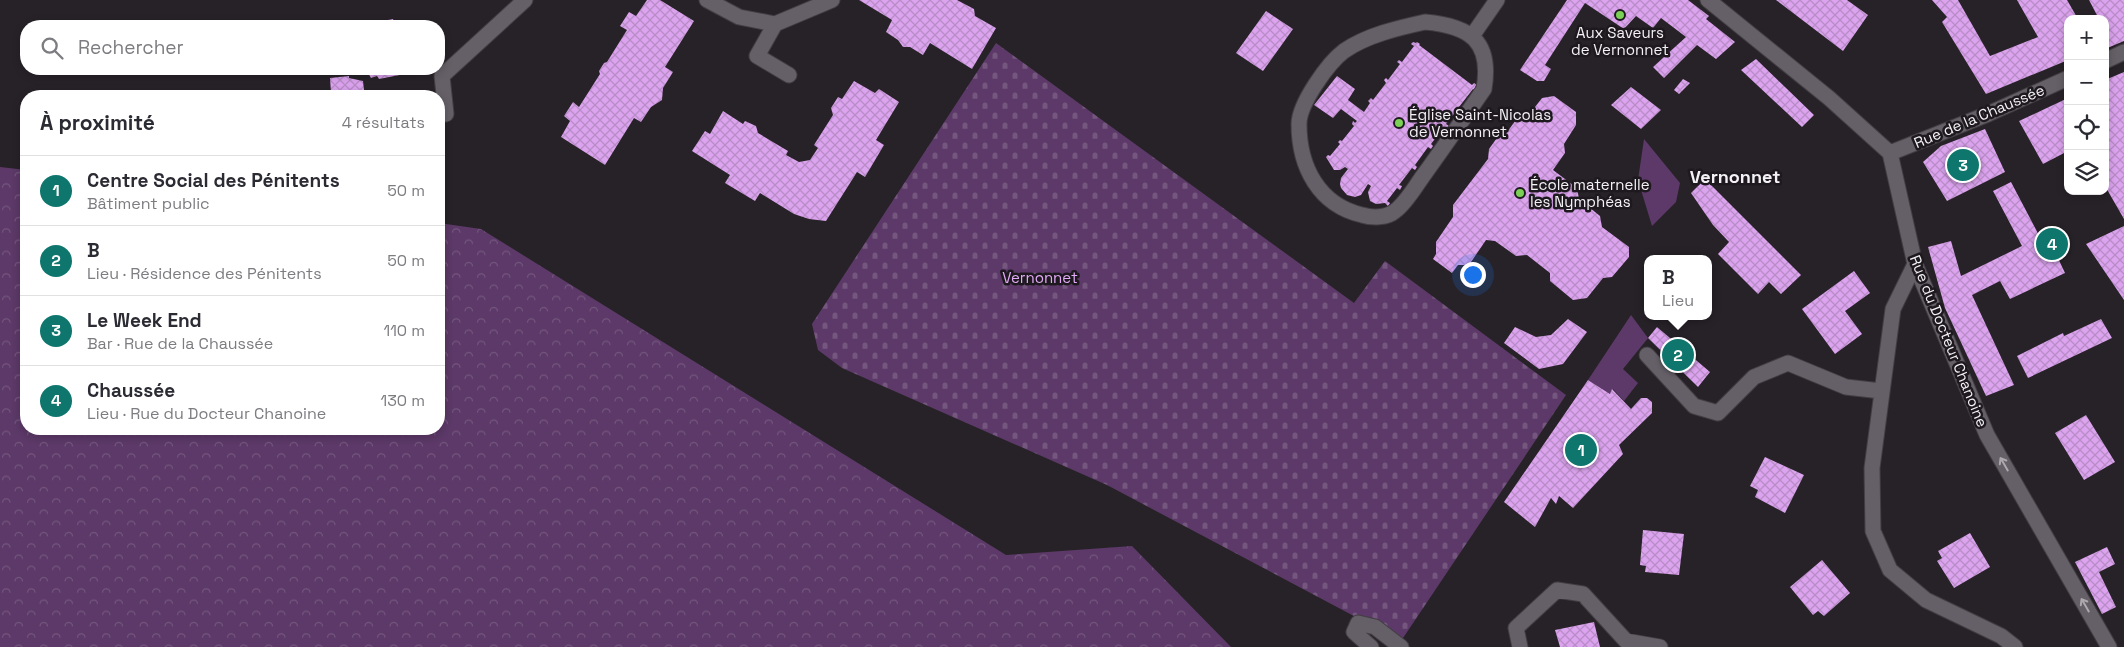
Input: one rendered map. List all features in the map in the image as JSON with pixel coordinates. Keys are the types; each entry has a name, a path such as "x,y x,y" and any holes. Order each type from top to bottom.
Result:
{"street":[{"path":"445,73 525,0"},
{"path":"706,0 738,17 775,24 832,0"},
{"path":"1472,36 1497,0"},
{"path":"1708,0 1829,98 1890,153"},
{"path":"1425,22 1446,24 1463,30 1472,36 1478,40 1485,59 1486,76 1484,89 1395,212 1384,216 1368,217 1332,203 1312,182 1303,149 1299,123 1304,104 1326,70 1344,51 1399,28 1425,22"},
{"path":"775,24 757,56 788,75"},
{"path":"2107,60 2124,52"},
{"path":"443,75 443,90"},
{"name":"Rue de la Chaussée","path":"1890,153 1988,114 2064,80"},
{"path":"445,104 446,114"},
{"name":"Rue du Docteur Chanoine","path":"1890,153 1915,264 1988,435 2109,647"},
{"path":"1915,264 1893,309 1872,468 1873,531 1890,570 1926,600 2001,636 2015,647"},
{"path":"1647,356 1694,406 1718,413 1754,377 1788,363 1846,387 1881,391"},
{"path":"1520,647 1516,628 1557,590 1583,594 1626,641 1660,647"},
{"path":"1371,647 1354,632 1358,623 1375,627 1401,647"}],"green space":[{"name":"Vernonnet","path":"996,43 1354,303 1385,261 1566,395 1401,641 1107,485 842,368 818,350 812,324"},
{"path":"1644,139 1680,183 1676,202 1652,226 1638,180"},
{"path":"0,167 20,169 20,435 445,435 445,224 481,229 1006,555 1132,546 1231,647 0,647"},
{"path":"1631,315 1648,338 1657,327 1623,369 1638,383 1624,401 1613,389 1610,394 1588,380"}],"building":[{"path":"647,0 660,0 694,21 665,67 673,72 663,88 662,100 651,107 641,122 634,118 605,165 561,137 570,121 564,116 573,102 579,107 600,74 599,71 604,63 607,62 627,30 620,26 629,12 636,16"},
{"path":"859,0 957,0 974,9 975,16 996,28 972,69 930,43 923,55 910,47 903,47 898,40 886,32 892,20"},
{"path":"1567,0 1688,0 1709,16 1706,19 1735,42 1716,59 1697,45 1664,78 1653,67 1686,37 1661,18 1653,28 1636,16 1624,29 1585,3 1545,65 1551,69 1544,81 1537,81 1520,70"},
{"path":"1776,0 1847,0 1868,15 1843,51"},
{"path":"1932,0 1958,0 1990,56 2038,37 2017,0 2067,0 2076,15 2064,15 2064,62 1986,94 1942,22 1947,17"},
{"path":"2089,0 2124,0 2124,41 2109,47 2109,15 2097,15"},
{"path":"1266,11 1293,29 1263,71 1236,53"},
{"name":"Église Saint-Nicolas de Vernonnet","path":"1413,42 1420,44 1472,85 1474,83 1477,85 1475,87 1477,89 1476,91 1473,89 1459,107 1462,109 1460,111 1457,110 1446,124 1449,126 1447,129 1444,127 1431,144 1433,146 1431,149 1428,147 1415,165 1417,167 1415,170 1412,168 1399,185 1402,186 1400,190 1397,188 1387,201 1390,203 1388,206 1385,203 1376,204 1370,201 1368,192 1371,186 1368,184 1361,195 1355,197 1347,195 1340,184 1341,178 1348,169 1345,167 1340,170 1334,170 1326,157 1330,156 1340,144 1338,142 1342,141 1354,126 1352,124 1353,121 1355,123 1357,121 1341,109 1333,118 1314,105 1337,76 1355,89 1348,100 1364,112 1370,103 1368,101 1371,98 1373,100 1386,83 1384,80 1386,78 1388,80 1400,64 1397,62 1399,60 1402,62 1414,46 1411,44"},
{"path":"1756,59 1814,115 1802,127 1741,70"},
{"path":"2124,72 2124,219 2109,193 2109,78"},
{"path":"369,75 400,75 379,79 377,76 371,78"},
{"path":"349,76 349,78 363,81 364,90 331,90 330,78"},
{"path":"1683,79 1690,83 1679,94 1674,90"},
{"path":"854,81 875,93 879,89 899,102 876,140 884,145 865,177 857,172 826,221 809,219 794,214 760,193 755,201 725,183 730,175 692,151 705,131 710,134 723,111 743,124 745,121 756,126 758,133 788,151 786,155 799,162 810,160 818,148 814,145 833,115 831,108 838,97 842,99"},
{"path":"1631,87 1661,110 1641,129 1611,105"},
{"name":"École maternelle les Nymphéas","path":"1554,96 1576,112 1576,125 1564,144 1565,153 1553,170 1577,188 1579,199 1600,216 1602,227 1629,247 1629,257 1612,277 1603,278 1587,298 1573,300 1550,281 1550,273 1527,255 1516,256 1495,241 1486,240 1469,265 1458,265 1452,273 1433,259 1436,254 1436,242 1453,217 1453,205 1488,159 1489,149 1499,135 1505,135 1518,117 1528,116 1542,98"},
{"path":"2064,100 2064,153 2043,164 2019,121"},
{"path":"1985,129 2005,172 1947,201 1923,162 1941,146"},
{"path":"1705,179 1801,275 1781,294 1769,282 1758,294 1718,254 1729,242 1713,225 1691,193"},
{"path":"2011,182 2043,243 2055,236 2060,246 2048,252 2050,256 2056,254 2065,273 2010,299 2000,281 1972,295 2014,385 1986,396 1945,308 1928,247 1951,241 1961,276 2022,246 1993,191"},
{"path":"2124,226 2124,300 2086,244"},
{"path":"1854,271 1870,293 1845,311 1862,334 1835,354 1802,309"},
{"path":"1568,319 1587,332 1563,364 1539,369 1504,343 1515,327 1536,337 1551,335"},
{"path":"2101,319 2112,338 2028,378 2017,356 2063,333 2064,336"},
{"path":"1657,327 1710,372 1698,387 1648,338"},
{"path":"1588,380 1610,394 1612,389 1631,409 1641,398 1647,398 1652,402 1652,413 1619,445 1623,454 1573,508 1559,496 1556,504 1551,498 1535,527 1504,502"},
{"path":"2086,415 2115,462 2084,480 2055,433"},
{"path":"1765,457 1804,475 1785,513 1755,497 1758,490 1750,486"},
{"path":"1643,530 1684,534 1679,575 1645,572 1646,566 1640,565"},
{"path":"1970,533 1990,567 1954,588 1937,561 1942,558 1938,551"},
{"path":"2107,547 2115,564 2099,572 2116,607 2102,614 2075,562"},
{"path":"1822,560 1850,593 1824,616 1818,611 1813,615 1790,587"},
{"path":"1594,622 1600,647 1560,647 1555,630"}],"place":[{"name":"Aux Saveurs de Vernonnet","path":"1620,15"},
{"name":"Église Saint-Nicolas de Vernonnet","path":"1399,123"},
{"name":"Le Week End","path":"1963,165"},
{"name":"École maternelle les Nymphéas","path":"1520,193"},
{"name":"Chaussée","path":"2052,244"},
{"name":"B","path":"1678,355"},
{"name":"Centre Social des Pénitents","path":"1581,450"}],"district":[{"name":"Vernonnet","path":"1735,176"}]}
